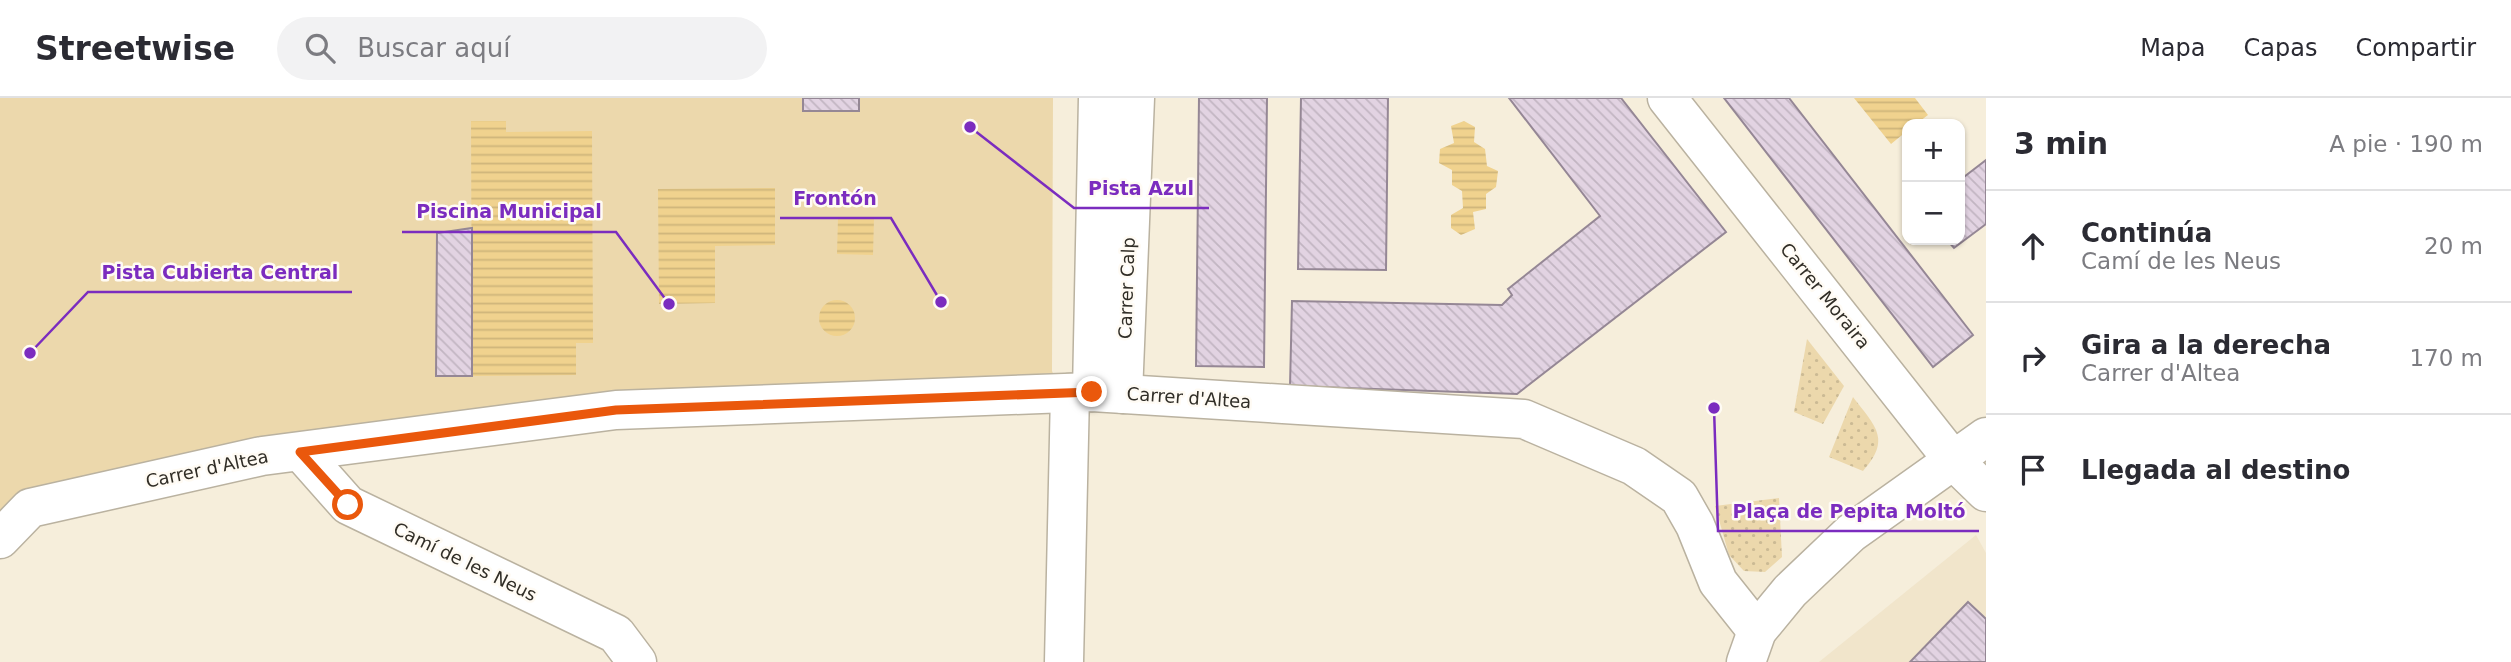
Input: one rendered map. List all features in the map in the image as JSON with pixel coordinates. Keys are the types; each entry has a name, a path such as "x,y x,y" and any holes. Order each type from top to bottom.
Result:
{"street":[{"name":"Carrer Calp","path":"1095,393 1098,98"},
{"name":"Carrer Calp","path":"1095,393 1135,98"},
{"name":"Carrer Moraira","path":"1667,98 1953,460 1986,492"},
{"name":"Carrer d'Altea","path":"0,539 30,508 262,456 616,410 1095,393 1524,419 1634,466 1679,497 1695,525 1718,582 1751,646"},
{"path":"1064,662 1095,393"},
{"path":"1751,646 1790,591 1851,533 1986,437"},
{"name":"Camí de les Neus","path":"300,452 348,505 616,634 637,662"}],"shaded area":[{"path":"0,98 1053,98 1052,371 1056,381 616,410 30,508 0,539"},
{"path":"1854,98 1915,98 1928,115 1923,119 1902,119 1902,135 1891,144"},
{"path":"471,121 506,121 506,132 592,131 593,343 576,343 576,375 472,376"},
{"path":"1464,121 1475,127 1474,142 1485,149 1487,166 1498,171 1496,187 1486,194 1486,209 1473,212 1475,229 1461,235 1451,228 1451,215 1463,208 1462,191 1452,185 1452,170 1439,163 1440,149 1454,143 1451,126"},
{"path":"775,188 775,245 715,246 715,303 659,304 658,189"},
{"path":"838,218 874,218 873,255 837,254"},
{"path":"837,300 850,305 855,318 850,331 837,336 824,331 819,318 824,305"},
{"path":"1807,339 1844,386 1823,424 1794,412"},
{"path":"1853,397 1877,433 1877,450 1863,471 1829,457"},
{"path":"1779,498 1782,557 1765,572 1744,571 1729,555 1715,506"},
{"path":"1976,535 1986,553 1986,662 1819,662"}],"building":[{"path":"803,98 859,98 859,111 803,111"},
{"path":"1199,98 1267,98 1264,367 1196,366"},
{"path":"1301,98 1388,98 1386,270 1298,269"},
{"path":"1509,98 1621,98 1726,232 1517,394 1290,386 1292,301 1502,305 1512,295 1508,289 1600,216"},
{"path":"1724,98 1789,98 1973,335 1933,367"},
{"path":"1986,160 1986,224 1965,240 1965,182 1965,176"},
{"path":"472,228 472,376 436,376 437,233"},
{"path":"1968,602 1986,619 1986,662 1910,662"}],"place":[{"name":"Pista Azul","path":"970,127"},
{"name":"Frontón","path":"941,302"},
{"name":"Piscina Municipal","path":"669,304"},
{"name":"Pista Cubierta Central","path":"30,353"},
{"name":"Plaça de Pepita Moltó","path":"1714,408"}],"route":[{"path":"348,505 300,452 616,410 1092,392"}]}
